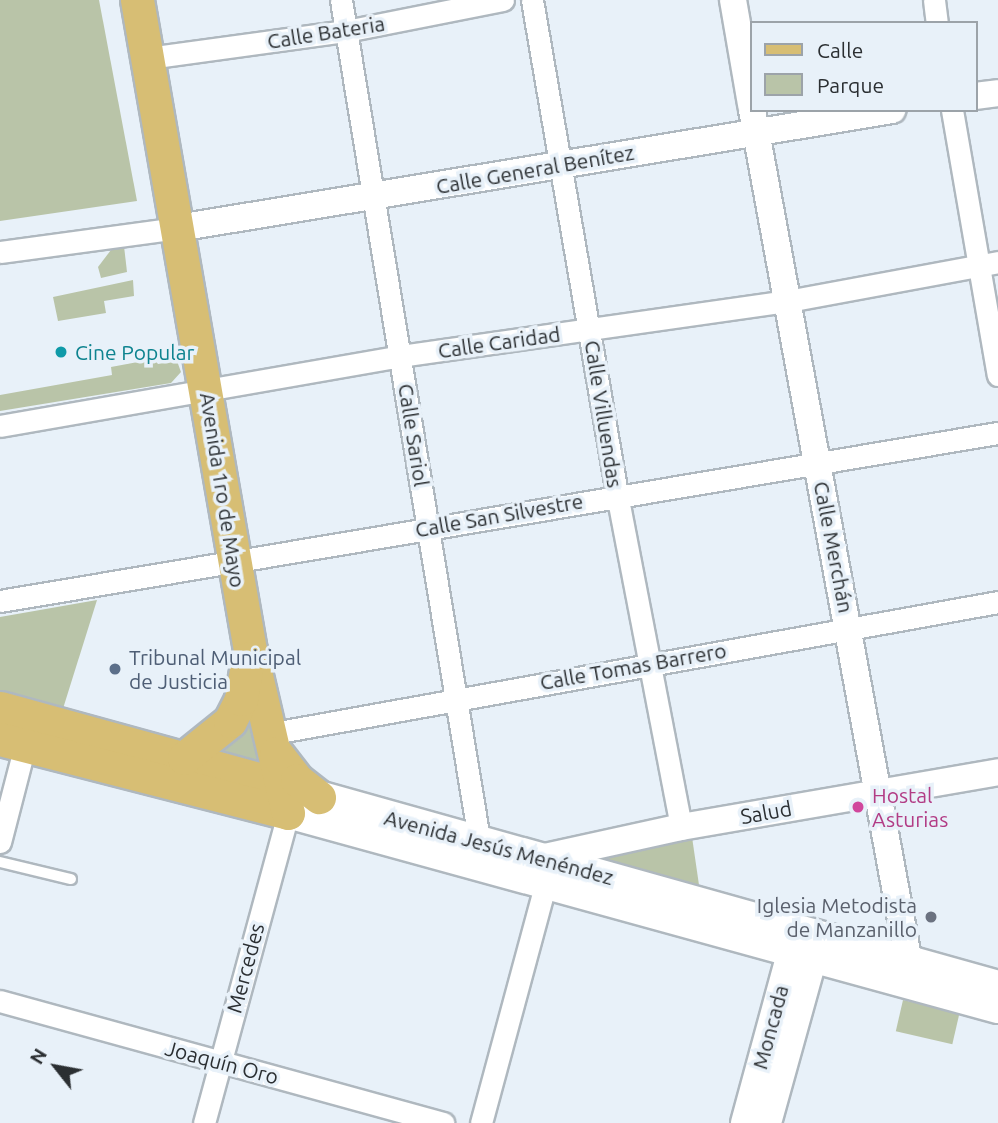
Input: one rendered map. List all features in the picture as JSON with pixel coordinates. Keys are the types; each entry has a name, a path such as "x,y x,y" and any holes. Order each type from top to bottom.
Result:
{"main road":[{"name":"Avenida 1ro de Mayo","path":"137,0 250,650 284,799"},
{"path":"184,758 230,721 241,699 250,650"},
{"name":"Avenida Jesús Menéndez","path":"0,708 184,758 284,799 319,797 482,857"},
{"path":"271,741 297,780 319,797"},
{"name":"Avenida Jesús Menéndez","path":"12,742 284,799 482,857 911,973 998,986"},
{"name":"Avenida Jesús Menéndez","path":"911,973 998,1008"}],"street":[{"name":"Calle Sariol","path":"341,0 371,198 401,356 482,857"},
{"name":"Calle Bateria","path":"148,58 346,31 503,0"},
{"name":"Calle Villuendas","path":"532,0 617,494 681,827"},
{"path":"733,0 750,98"},
{"path":"934,0 937,21"},
{"path":"977,96 998,93"},
{"name":"Calle General Benítez","path":"178,228 371,198 559,163 754,122 869,112"},
{"path":"952,112 988,264 998,375"},
{"name":"Calle Merchán","path":"754,122 881,791 911,973"},
{"path":"0,251 178,228"},
{"name":"Calle Caridad","path":"0,426 401,356 788,301 988,264"},
{"name":"Calle San Silvestre","path":"0,601 818,460 998,433"},
{"name":"Calle Tomas Barrero","path":"271,741 458,699 998,602"},
{"path":"0,842 12,742"},
{"name":"Salud","path":"540,872 681,827 998,772"},
{"name":"Mercedes","path":"204,1123 284,799"},
{"path":"481,1123 540,872"},
{"name":"Moncada","path":"744,1123 805,945"},
{"name":"Moncada","path":"768,1123 805,945"},
{"name":"Joaquín Oro","path":"0,1001 444,1123"}],"lane":[{"path":"0,862 71,879"}],"green space":[{"path":"0,0 99,0 137,201 0,221"},
{"path":"114,246 124,246 127,272 101,278 98,267"},
{"path":"133,280 134,296 104,301 106,313 58,321 53,297"},
{"path":"154,359 158,364 177,361 181,372 171,383 0,411 0,395 112,375 111,367"},
{"path":"97,600 61,715 0,696 0,617"},
{"path":"249,716 259,761 212,750"},
{"path":"692,837 699,885 605,863 605,852"},
{"path":"903,1000 960,1013 952,1044 896,1031"}],"place":[{"name":"Cine Popular","path":"61,352"},
{"name":"Tribunal Municipal de Justicia","path":"115,669"},
{"name":"Hostal Asturias","path":"858,807"},
{"name":"Iglesia Metodista de Manzanillo","path":"931,917"}]}
